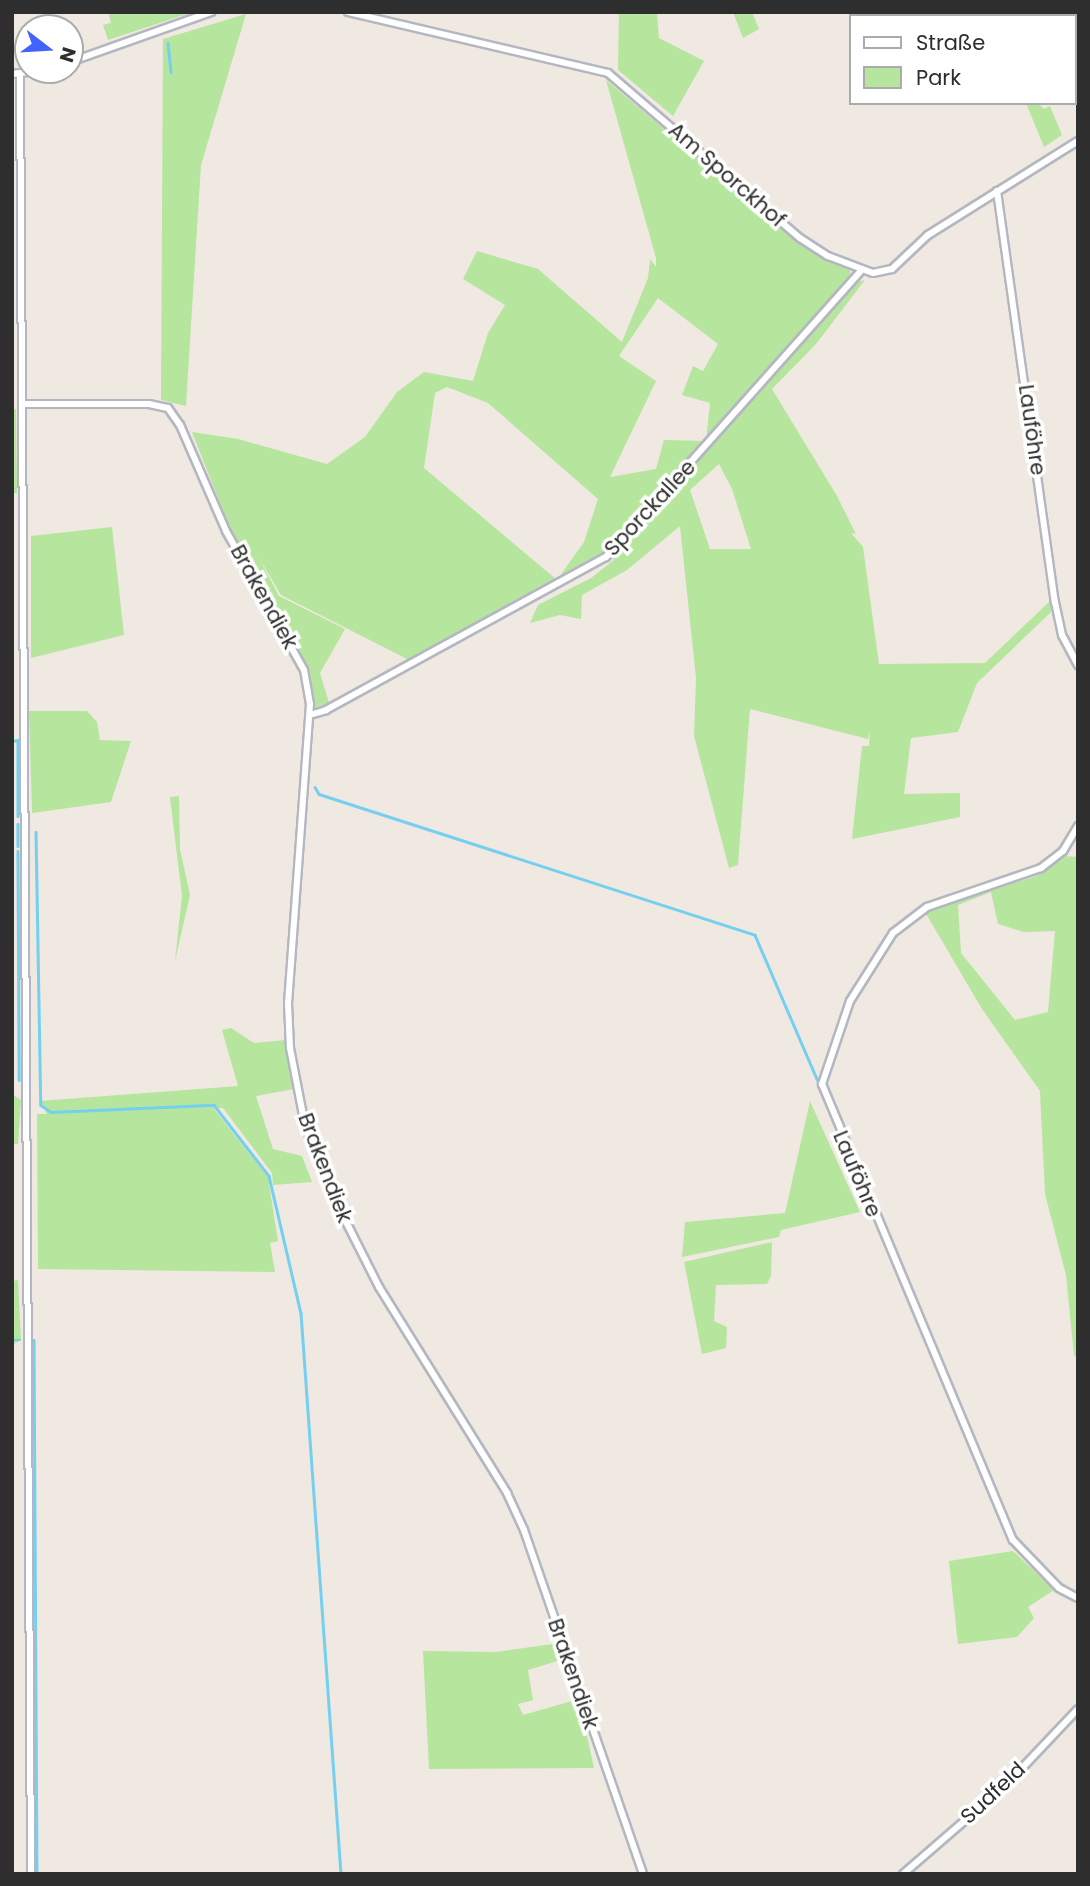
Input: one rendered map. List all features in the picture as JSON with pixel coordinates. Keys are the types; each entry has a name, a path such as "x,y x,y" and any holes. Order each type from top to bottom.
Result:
{"street":[{"path":"84,57 211,12"},
{"name":"Am Sporckhof","path":"348,12 608,73 800,239 862,270"},
{"path":"16,84 23,404 31,1874"},
{"path":"862,270 879,273 892,269 928,235 1078,141"},
{"name":"Lauföhre","path":"997,191 1055,603 1062,635 1078,665"},
{"name":"Sporckallee","path":"310,715 326,710 606,557 862,270"},
{"name":"Brakendiek","path":"23,404 149,404 168,408 175,416 226,531 304,670 310,715 288,1003 290,1048 304,1125 365,1262 507,1493 524,1530 643,1874"},
{"name":"Lauföhre","path":"1078,826 1063,851 1041,868 926,907 893,933 850,1000 822,1084 1013,1540 1059,1588 1078,1598"},
{"name":"Sudfeld","path":"903,1874 1007,1784 1078,1709"}],"green space":[{"path":"108,12 193,12 108,40 103,25 111,23"},
{"path":"619,12 657,12 659,38 704,61 673,116 618,70"},
{"path":"733,12 752,12 759,29 743,38"},
{"path":"246,14 201,165 186,406 161,400 163,39"},
{"path":"606,80 802,246 850,270 850,279 804,331 800,346 856,282 865,280 816,344 772,389 837,496 856,534 851,533 863,547 879,664 985,663 1051,600 1051,612 977,683 958,732 911,738 904,794 960,793 960,817 852,839 862,746 869,746 870,731 868,739 750,709 738,865 729,868 694,736 696,678 680,526 627,570 582,595 581,619 560,615 530,623 538,605 591,578 614,560 606,553 411,661 281,595 258,556 279,596 345,629 320,673 329,703 314,708 309,670 228,524 192,432 238,439 327,464 365,437 397,392 424,372 473,381 488,333 505,305 463,279 477,251 538,269 622,342 648,278 650,259 656,267 656,258","holes":["658,298 718,344 703,371 693,366 682,395 710,403 706,441 664,440 656,469 610,477 656,381 619,356","447,387 488,403 598,499 584,542 557,580 424,468 435,393","719,464 732,489 751,549 710,549 690,490"]},
{"path":"1027,105 1040,105 1044,109 1050,106 1062,135 1044,147"},
{"path":"16,409 17,493 12,493 12,410"},
{"path":"112,527 124,635 31,658 31,536"},
{"path":"29,711 87,711 97,722 100,740 131,741 111,802 32,813"},
{"path":"179,796 180,849 190,895 175,961 182,896 170,797"},
{"path":"1064,856 1078,857 1078,1355 1074,1356 1066,1275 1045,1194 1040,1091 982,1009 925,912 1036,876","holes":["991,892 998,924 1024,932 1055,931 1048,1012 1015,1020 961,953 958,905"]},
{"path":"231,1028 254,1043 286,1040 294,1089 256,1096 273,1149 302,1156 312,1182 273,1185 272,1173 223,1108 214,1109 268,1177 278,1241 270,1243 275,1272 38,1269 37,1114 47,1114 40,1101 238,1086 222,1030"},
{"path":"12,1094 21,1100 18,1144 12,1144"},
{"path":"810,1101 860,1212 781,1230 779,1237 682,1257 685,1222 785,1213"},
{"path":"772,1242 771,1276 767,1284 716,1285 714,1321 727,1327 726,1348 702,1354 684,1262"},
{"path":"18,1280 21,1340 12,1345 12,1281"},
{"path":"1013,1551 1054,1590 1028,1607 1034,1618 1017,1637 958,1644 949,1561"},
{"path":"560,1643 564,1659 528,1670 533,1700 518,1704 523,1715 579,1699 594,1768 429,1769 423,1651 495,1652"}],"waterway":[{"path":"168,43 171,72"},
{"path":"12,741 18,740 18,816"},
{"path":"315,787 319,794 755,935 817,1079"},
{"path":"18,824 18,846"},
{"path":"36,832 41,1105 51,1112 214,1105 269,1176 301,1313 341,1874"},
{"path":"18,851 19,1080"},
{"path":"12,1340 20,1340"},
{"path":"34,1340 37,1874"}]}
